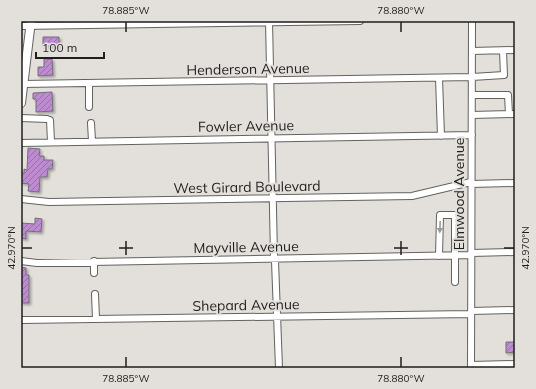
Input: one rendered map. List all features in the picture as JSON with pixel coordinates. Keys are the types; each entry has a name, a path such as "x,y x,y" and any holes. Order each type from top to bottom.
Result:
{"main road":[{"path":"21,103 31,24"}],"street":[{"path":"21,26 31,24 360,21"},
{"name":"Elmwood Avenue","path":"471,366 472,21"},
{"path":"269,22 274,258 279,368"},
{"path":"472,51 515,50"},
{"name":"Henderson Avenue","path":"22,87 89,83 439,78 504,75 504,51"},
{"path":"439,78 441,136"},
{"path":"89,83 89,108"},
{"path":"472,95 508,95 512,114 472,115"},
{"path":"21,118 50,120 51,142"},
{"path":"91,123 92,141"},
{"name":"Fowler Avenue","path":"21,143 472,135"},
{"name":"West Girard Boulevard","path":"21,199 49,202 412,196 471,183 515,183"},
{"path":"439,256 440,215 455,215 455,282"},
{"name":"Mayville Avenue","path":"21,261 37,263 455,256 515,252"},
{"path":"94,261 94,272"},
{"path":"95,294 96,319"},
{"name":"Shepard Avenue","path":"21,320 277,317 515,310"},
{"path":"471,366 515,365"}],"building":[{"path":"43,37 59,37 59,47 43,47"},
{"path":"44,59 52,59 53,75 38,76 38,67 44,67"},
{"path":"52,92 53,111 36,112 36,99 33,99 33,93"},
{"path":"28,148 40,149 39,156 44,156 44,160 53,160 52,169 48,169 47,177 40,177 39,192 28,191 29,184 21,183 21,173 24,173 24,169 27,170"},
{"path":"35,218 42,219 41,232 26,231 26,239 21,238 21,223 35,224"},
{"path":"21,267 26,268 26,275 29,275 29,303 21,303"},
{"path":"506,342 515,342 515,352 506,353"}]}
